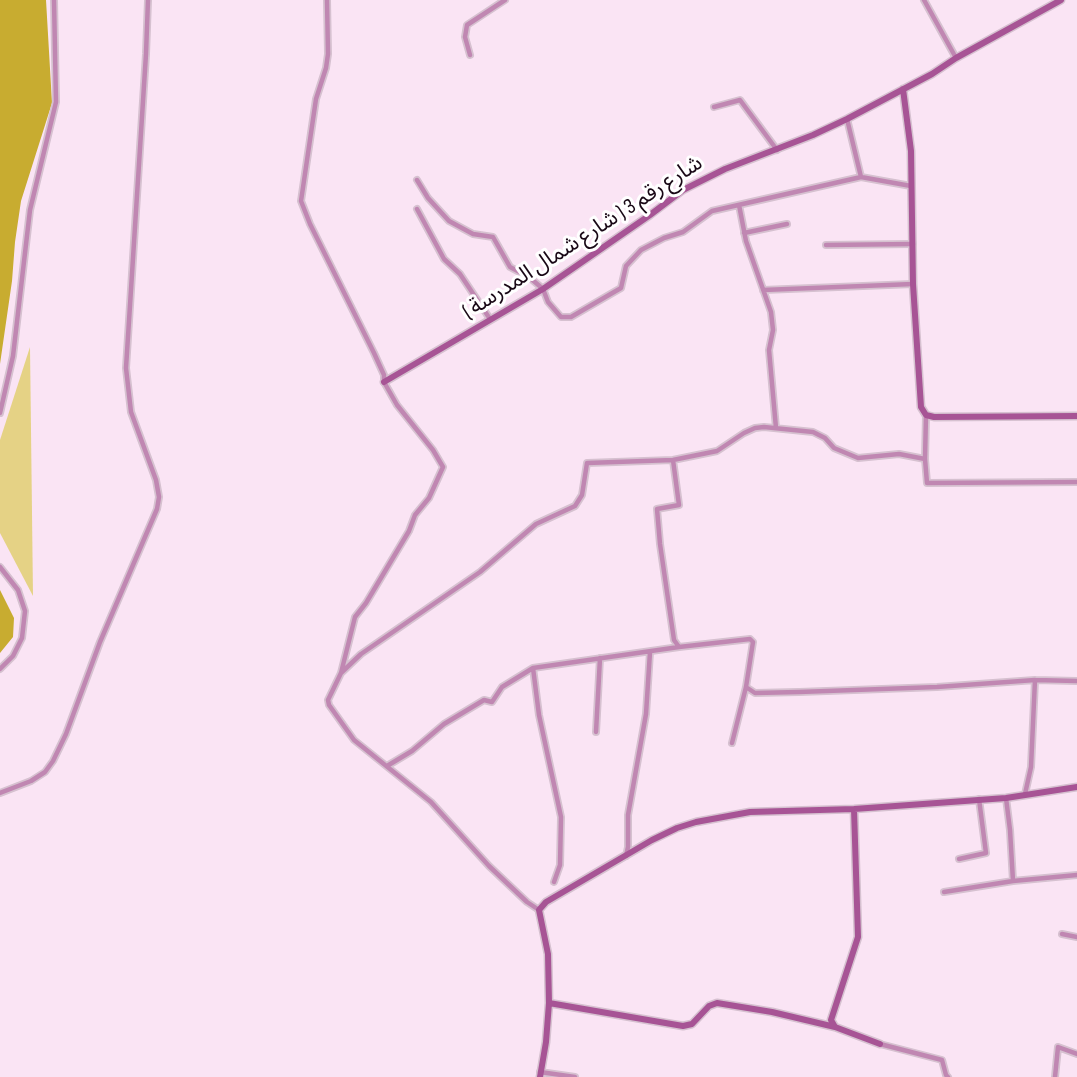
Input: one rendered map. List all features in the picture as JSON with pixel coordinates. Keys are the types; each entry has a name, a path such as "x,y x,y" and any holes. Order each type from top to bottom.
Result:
{"street":[{"path":"0,413 13,356 30,210 56,102 54,0"},
{"path":"0,793 31,781 45,772 53,761 66,734 100,642 157,509 159,497 156,480 131,412 126,368 148,0"},
{"path":"327,0 328,54 316,99 301,201 310,224 374,353 384,375 384,382 397,405 433,450 443,467 429,498 416,515 409,531 366,603 355,617 341,673"},
{"path":"470,56 465,37 467,25 505,0"},
{"path":"924,0 956,58"},
{"name":"شارع رقم 3 ( شارع شمال المدرسة )","path":"384,382 543,289 683,190 725,169 777,150 847,119 1061,0"},
{"path":"903,89 911,152 914,284 921,407 926,415 927,483 1077,482"},
{"path":"714,107 740,100 777,150"},
{"path":"847,119 861,177"},
{"path":"417,180 435,207 449,220 473,234 493,237 510,267 529,277 543,289 548,302 561,317 571,317 621,288 626,266 642,250 664,238 683,232 712,212 861,177 911,186"},
{"path":"740,205 744,233 771,312 773,330 769,350 776,428"},
{"path":"417,209 444,259 460,274 490,319"},
{"path":"744,233 787,224"},
{"path":"826,244 913,244"},
{"path":"763,290 914,284"},
{"path":"926,415 934,417 1077,416"},
{"path":"576,1077 540,1075 546,1042 549,1003 548,954 539,910 489,866 431,802 354,740 329,705 331,690 341,673 361,654 480,572 536,524 575,506 582,495 587,464 673,460 717,451 755,428 813,432 825,438 834,448 858,458 899,454 925,459"},
{"path":"673,460 679,505 657,510 674,640 679,647"},
{"path":"0,567 18,590 25,611 22,638 13,656 0,669"},
{"path":"387,766 412,751 444,724 484,700 492,702 502,687 533,668 750,639 753,642 746,687 732,743"},
{"path":"626,856 628,815 646,714 650,652"},
{"path":"596,732 600,658"},
{"path":"533,668 539,715 561,816 560,865 554,882"},
{"path":"746,687 755,693 938,687 1035,680 1077,681"},
{"path":"1025,794 1031,767 1035,680"},
{"path":"539,910 546,902 677,828 722,816 750,812 854,809 1005,798 1077,788"},
{"path":"1005,798 1010,830 1013,881"},
{"path":"959,859 986,854 979,799"},
{"path":"835,1027 831,1020 858,938 854,809"},
{"path":"944,892 1013,881 1077,875"},
{"path":"1062,934 1077,937"},
{"path":"549,1003 683,1026 692,1024 709,1006 717,1003 772,1012 835,1027 880,1044 942,1060 948,1077"},
{"path":"1055,1077 1058,1047 1077,1054"}],"shaded area":[{"path":"0,0 46,0 52,103 21,201 0,364"},
{"path":"30,347 33,596 0,533 0,440"},
{"path":"0,590 14,618 13,637 0,653"}]}
